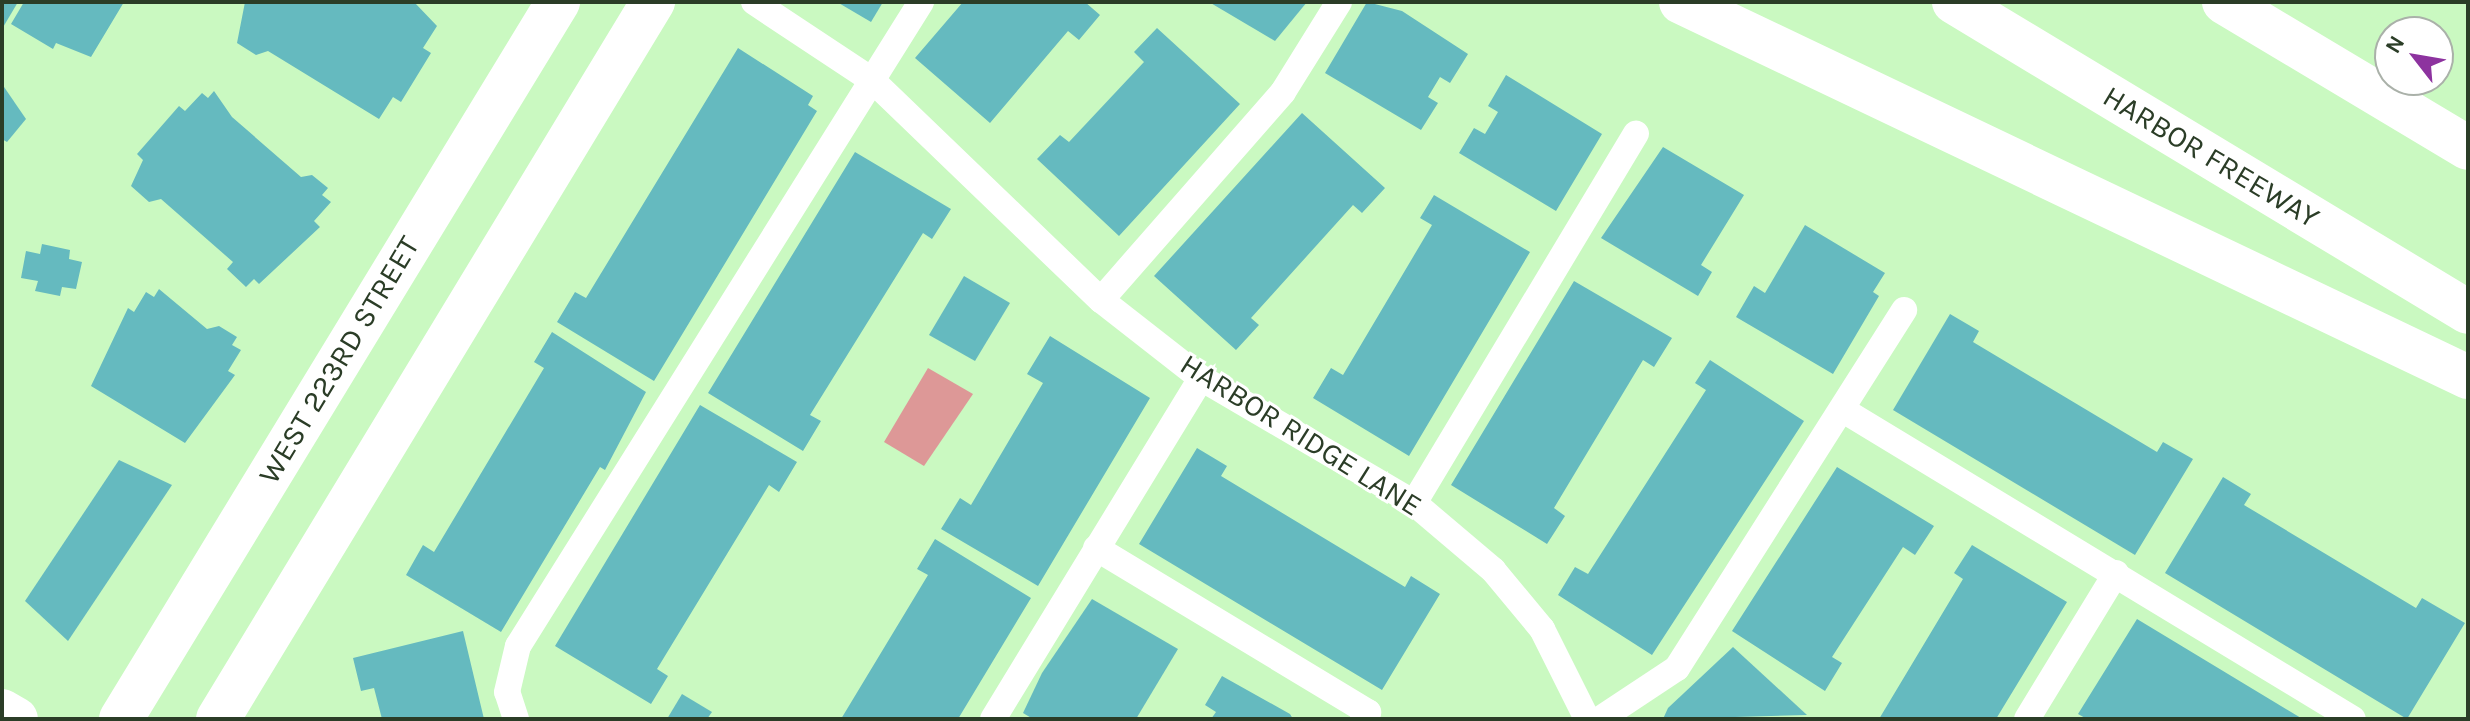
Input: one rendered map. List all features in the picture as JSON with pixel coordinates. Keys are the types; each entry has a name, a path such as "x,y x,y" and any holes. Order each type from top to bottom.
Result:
{"main road":[{"name":"WEST 223RD STREET","path":"121,719 558,2"},
{"path":"218,719 653,2"},
{"path":"1681,2 2468,377"},
{"name":"HARBOR FREEWAY","path":"1954,2 2468,312"},
{"path":"2224,2 2468,148"},
{"path":"2,711 16,719"}],"lane":[{"name":"HARBOR RIDGE LANE","path":"754,2 872,80 1101,300 1201,378 1414,503 1493,570 1542,629 1587,719"},
{"path":"516,719 507,692 518,646 921,2"},
{"path":"1101,300 1283,92 1339,2"},
{"path":"1414,503 1636,134"},
{"path":"1600,719 1677,668 1904,310"},
{"path":"993,719 1201,378"},
{"path":"1843,410 2353,719"},
{"path":"1096,548 1368,712 1363,719"},
{"path":"2027,719 2116,573"}],"shaded area":[{"path":"928,368 973,394 924,466 884,442"}],"building":[{"path":"2,2 18,2 2,29"},
{"path":"24,2 124,2 91,57 56,43 53,49 11,24"},
{"path":"245,2 415,3 437,26 423,48 431,53 401,102 393,97 379,119 268,51 256,55 237,43"},
{"path":"837,2 883,2 871,22"},
{"path":"963,2 1085,2 1100,15 1079,40 1068,31 990,123 915,58"},
{"path":"1209,2 1307,2 1275,41"},
{"path":"1367,2 1402,11 1468,54 1450,83 1440,77 1428,97 1438,103 1421,130 1325,73"},
{"path":"1157,28 1240,104 1119,236 1037,159 1060,135 1069,142 1144,62 1134,52"},
{"path":"738,48 813,96 808,105 817,111 654,381 557,322 575,292 586,298"},
{"path":"1506,75 1602,134 1556,211 1459,153 1474,128 1485,134 1498,112 1488,106"},
{"path":"2,84 26,119 7,142 2,139"},
{"path":"214,91 232,117 301,177 312,175 328,188 322,195 331,202 314,221 320,227 259,284 254,279 246,287 227,269 233,262 161,199 149,202 131,186 143,160 137,154 179,106 185,111 202,93 208,98"},
{"path":"1302,113 1385,188 1362,213 1353,205 1251,318 1259,325 1236,350 1154,276"},
{"path":"1663,147 1744,195 1701,265 1712,272 1698,296 1601,238"},
{"path":"855,152 951,209 932,239 923,233 810,415 821,421 803,451 708,393"},
{"path":"1434,195 1530,252 1409,456 1313,398 1331,368 1343,375 1432,225 1420,218"},
{"path":"1805,225 1885,273 1873,292 1879,296 1833,374 1736,317 1754,286 1765,293"},
{"path":"42,244 70,250 69,259 82,262 76,289 62,287 60,296 35,291 38,281 21,278 26,251 40,254"},
{"path":"964,276 1010,303 975,361 929,335"},
{"path":"1574,281 1672,338 1654,367 1643,360 1554,508 1565,516 1547,544 1451,485"},
{"path":"159,289 207,329 219,326 237,337 232,345 241,350 228,371 235,375 185,443 91,386 128,308 134,312 146,292 154,297"},
{"path":"1950,314 1979,331 1973,342 2157,452 2163,442 2193,459 2135,555 1893,410"},
{"path":"552,332 646,392 605,470 600,467 501,632 406,575 423,545 434,552 544,368 534,362"},
{"path":"1050,336 1150,398 1038,586 941,529 960,498 971,505 1043,383 1027,374"},
{"path":"1710,360 1804,421 1652,655 1558,595 1575,567 1588,574 1706,390 1695,383"},
{"path":"700,405 797,462 779,492 769,485 657,669 668,676 651,704 555,646"},
{"path":"1197,448 1227,466 1221,476 1405,587 1411,576 1440,594 1382,690 1139,544"},
{"path":"119,460 172,485 68,641 25,601"},
{"path":"1837,467 1934,526 1915,555 1903,547 1832,657 1842,663 1825,691 1732,631"},
{"path":"2223,477 2251,494 2244,505 2416,608 2422,598 2465,623 2407,719 2165,573"},
{"path":"935,539 1031,598 958,719 841,719 928,575 917,569"},
{"path":"1972,545 2067,602 1996,719 1879,719 1963,579 1954,573"},
{"path":"1092,599 1178,649 1136,719 1033,719 1023,713 1042,673"},
{"path":"2137,619 2301,718 2310,719 2087,719 2078,714"},
{"path":"463,631 484,719 382,719 374,688 361,691 353,658"},
{"path":"1733,647 1807,715 1663,719 1668,708"},
{"path":"1222,676 1290,714 1293,719 1211,719 1216,712 1205,705"},
{"path":"682,694 712,712 707,719 667,719"}]}
